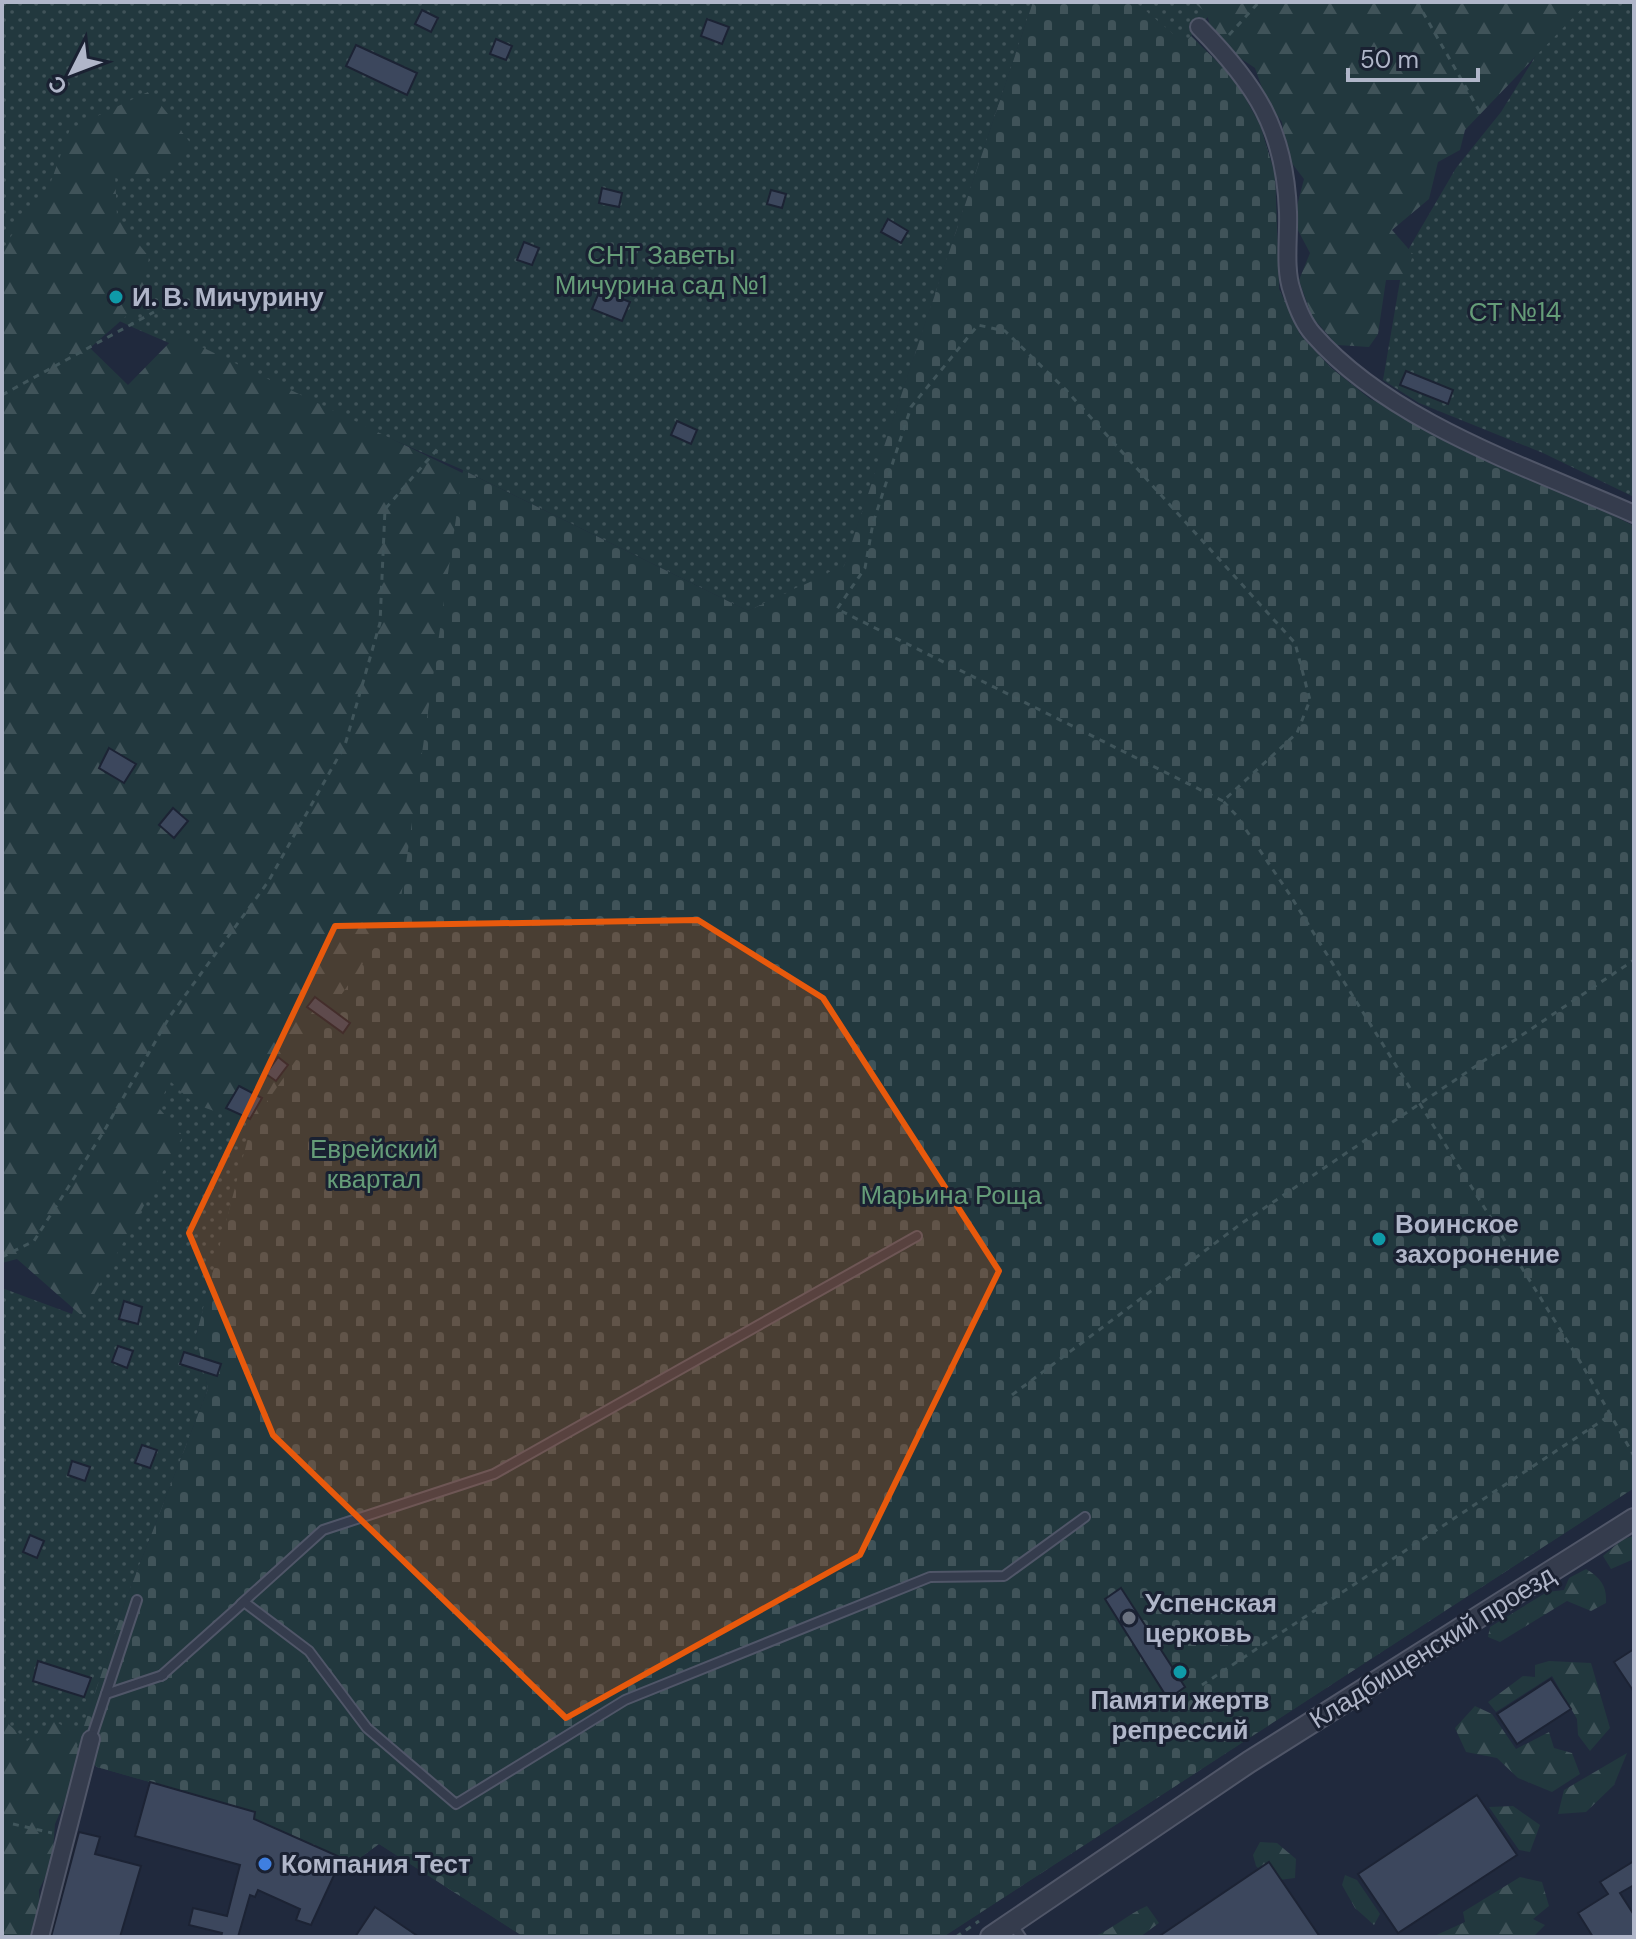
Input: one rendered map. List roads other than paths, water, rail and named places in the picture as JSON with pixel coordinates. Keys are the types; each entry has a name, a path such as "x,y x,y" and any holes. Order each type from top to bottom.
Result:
{"street":[{"path":"1199,27 1243,74 1272,123 1287,174 1290,288 1311,332 1346,365 1418,417 1634,514"},
{"name":"Кладбищенский проезд","path":"991,1937 1016,1930 1249,1762 1634,1519"},
{"path":"40,1937 91,1739"}],"lane":[{"path":"106,1694 161,1676 323,1530 494,1474 917,1236"},
{"path":"244,1602 309,1651 367,1728 456,1804 625,1700 930,1577 1004,1576 1085,1517"},
{"path":"91,1739 137,1600"}],"place":[{"name":"И. В. Мичурину","path":"116,297"},
{"name":"Воинское захоронение","path":"1379,1239"},
{"name":"Успенская церковь","path":"1129,1618"},
{"name":"Памяти жертв репрессий","path":"1180,1672"},
{"name":"Компания Тест","path":"265,1864"}],"park label":[{"name":"СНТ Заветы Мичурина сад №1","path":"661,270"},
{"name":"СТ №14","path":"1515,312"},
{"name":"Еврейский квартал","path":"374,1164"},
{"name":"Марьина Роща","path":"951,1195"}]}
